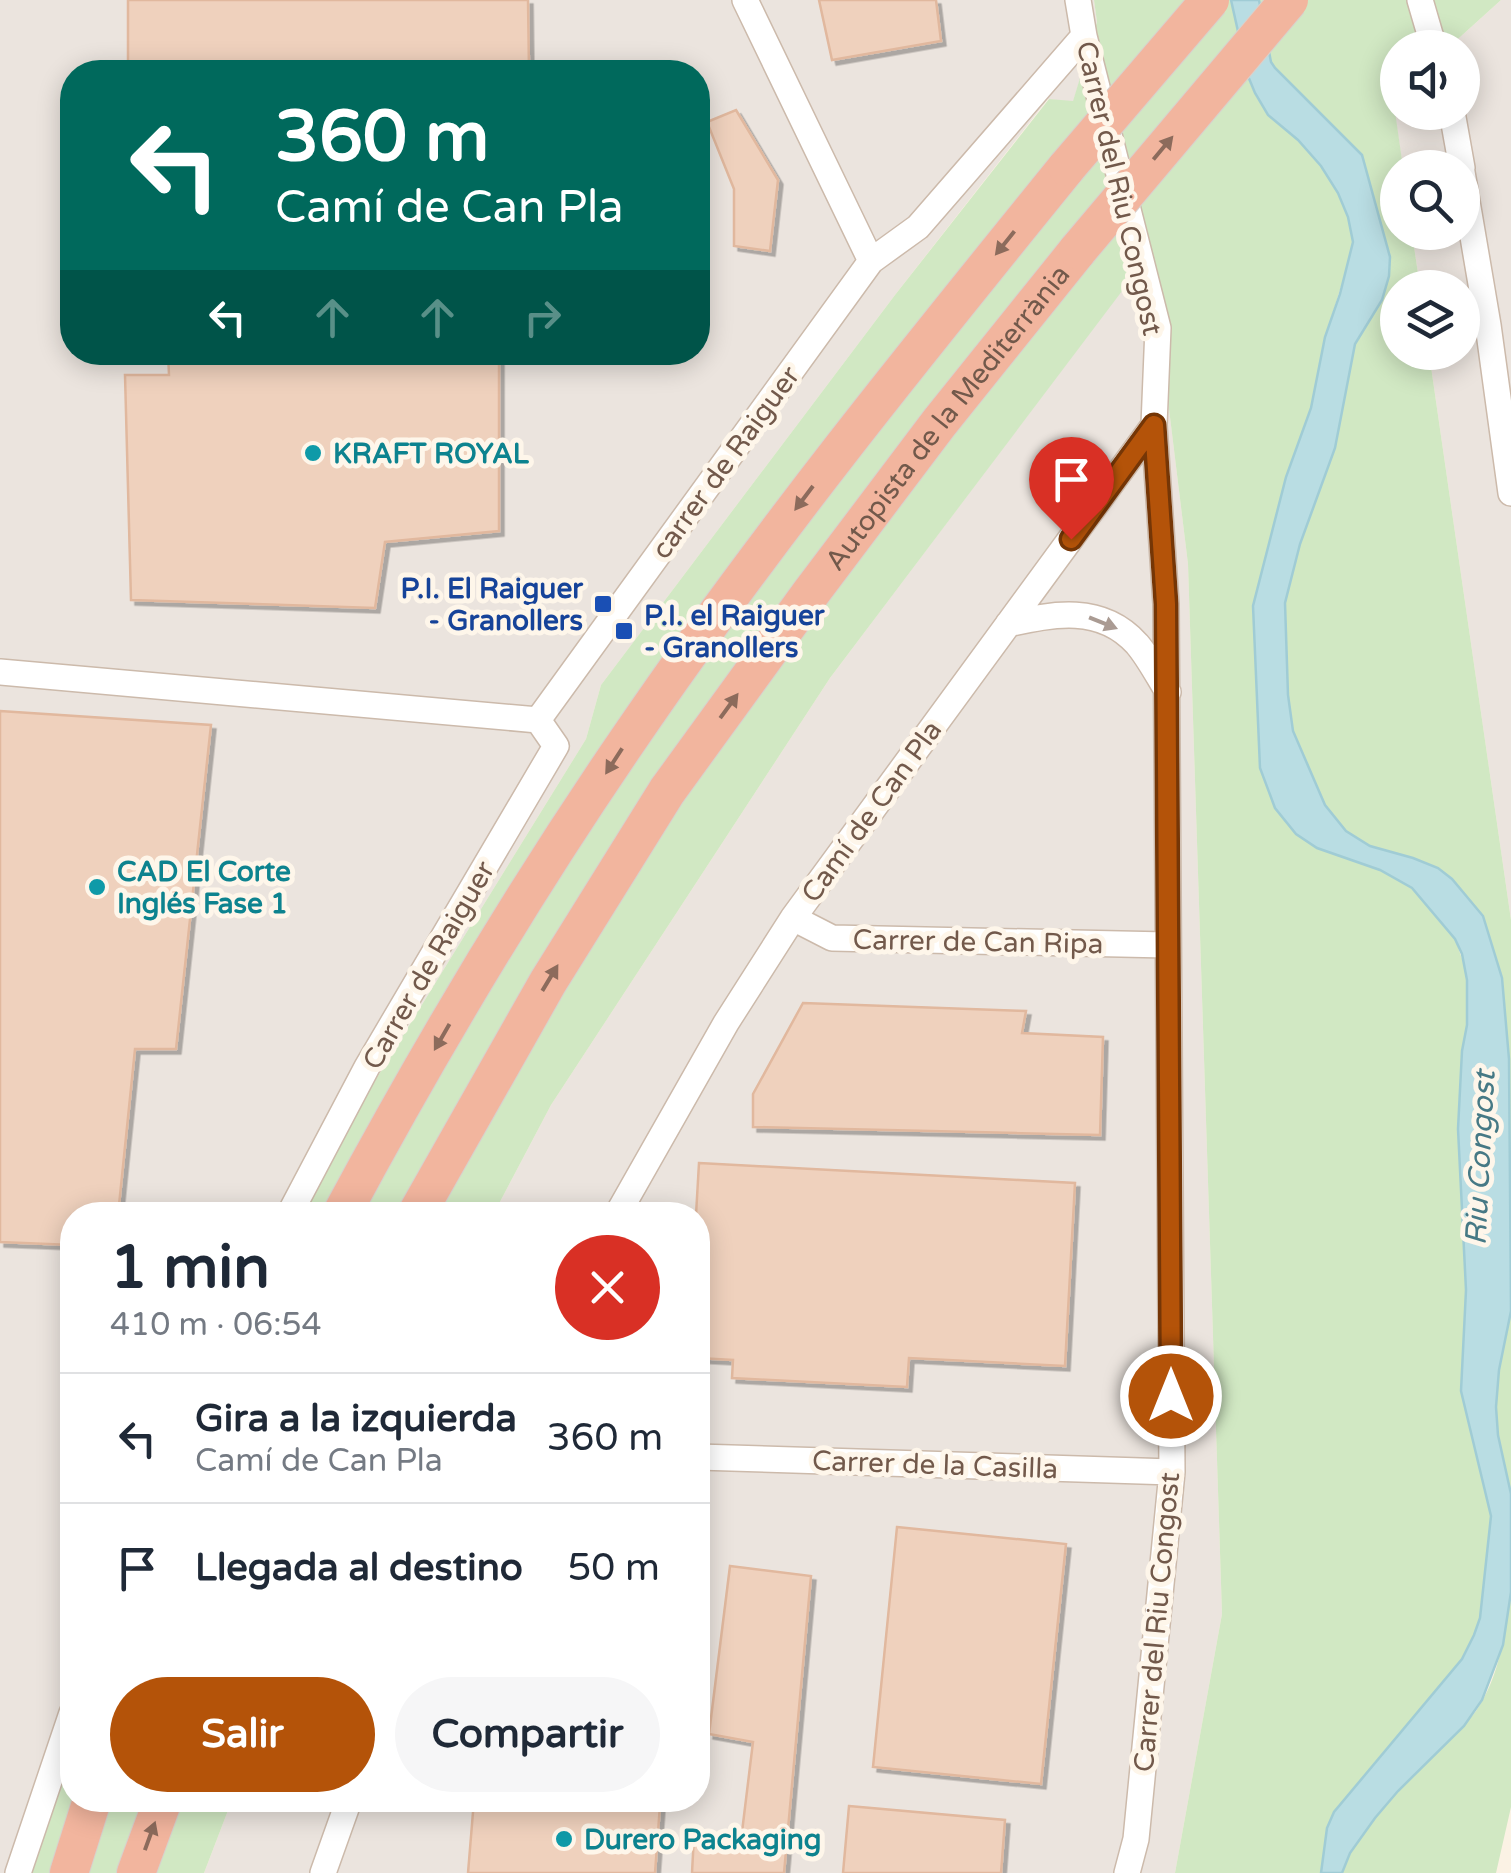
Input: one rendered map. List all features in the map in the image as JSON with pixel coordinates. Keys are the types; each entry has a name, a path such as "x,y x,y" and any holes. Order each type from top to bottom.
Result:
{"highway":[{"path":"348,1202 540,872 714,617 825,470 1067,167 1210,0"},
{"name":"Autopista de la Mediterrània","path":"423,1202 548,982 667,791 938,422 1289,0"},
{"path":"69,1873 88,1812"},
{"path":"136,1873 159,1812"}],"street":[{"path":"744,0 871,261"},
{"name":"Carrer del Riu Congost","path":"1078,0 1158,328 1154,425 1166,604 1172,1472 1136,1839 1128,1873"},
{"path":"1420,0 1429,30"},
{"name":"carrer de Raiguer","path":"538,720 871,261 918,227 1084,36"},
{"path":"1480,243 1500,324 1511,493"},
{"name":"Camí de Can Pla","path":"624,1202 717,1039 793,918 1154,425"},
{"path":"1008,624 1066,614 1102,621 1135,642 1168,692"},
{"path":"0,672 538,720"},
{"name":"Carrer de Raiguer","path":"296,1202 367,1067 556,746 538,720"},
{"name":"Carrer de Can Ripa","path":"793,918 832,938 1167,945"},
{"name":"Carrer de la Casilla","path":"710,1457 1172,1472"},
{"path":"18,1873 60,1749"},
{"path":"323,1873 344,1812"}],"shaded area":[{"path":"0,0 1094,0 1097,22 1073,102 1048,99 601,685 586,739 352,1118 308,1202 60,1202 60,1781 29,1873 0,1873"},
{"path":"1501,0 1511,0 1511,920 1431,370 1480,370 1480,270 1417,270 1415,250 1480,250 1480,150 1400,150 1397,130 1480,130 1480,30 1468,30"},
{"path":"1150,253 1188,564 1222,1614 1175,1873 204,1873 227,1812 710,1812 710,1202 500,1202 551,1105 830,678"}],"green space":[{"path":"1094,0 1231,0 1247,75 1257,98 1320,164 1345,207 1352,252 1325,337 1311,408 1286,477 1261,577 1255,633 1258,714 1280,815 1317,848 1380,870 1412,888 1455,939 1466,970 1467,1025 1458,1129 1466,1290 1461,1391 1491,1516 1480,1618 1462,1659 1334,1812 1327,1828 1321,1873 1175,1873 1222,1614 1188,564 1150,254 830,678 551,1105 500,1202 308,1202 352,1118 586,739 601,685 895,295 1049,99 1073,101 1097,22"},
{"path":"1259,0 1501,0 1468,30 1380,30 1380,130 1398,130 1401,150 1380,150 1380,221 1362,155 1271,62"},
{"path":"1388,250 1415,250 1417,270 1389,270"},
{"path":"1380,303 1380,370 1431,370 1511,920 1511,1281 1507,1031 1502,978 1483,916 1452,878 1438,868 1370,846 1345,831 1325,805 1291,722 1285,603 1300,544 1335,448 1355,344"},
{"path":"1511,1311 1511,1494 1496,1406 1500,1358"},
{"path":"1511,1592 1511,1807 1496,1873 1342,1873 1359,1837 1373,1819 1470,1719 1484,1698 1500,1654"},
{"path":"60,1781 60,1812 227,1812 204,1873 29,1873"}],"water":[{"name":"Riu Congost","path":"1231,0 1259,0 1271,62 1362,155 1380,221 1380,250 1388,250 1390,257 1389,270 1380,270 1380,303 1355,344 1335,448 1300,544 1285,603 1293,731 1325,805 1346,831 1370,846 1438,868 1483,916 1502,978 1509,1059 1511,1311 1496,1407 1511,1494 1511,1592 1503,1645 1482,1700 1464,1726 1375,1818 1350,1853 1342,1873 1321,1873 1327,1828 1334,1812 1462,1659 1480,1618 1491,1516 1461,1391 1466,1290 1458,1129 1467,980 1455,939 1412,888 1380,870 1317,848 1296,834 1275,808 1260,768 1253,606 1286,477 1311,408 1325,337 1353,242 1338,193 1321,166 1268,115 1248,76"}],"building":[{"path":"128,0 528,0 529,60 128,60"},
{"path":"819,0 936,0 941,41 832,60"},
{"path":"736,110 778,180 770,251 734,246 734,189 710,121"},
{"name":"KRAFT ROYAL","path":"169,365 499,365 499,531 385,542 375,608 131,600 125,375 169,375"},
{"name":"CAD El Corte Inglés Fase 1","path":"0,711 211,725 176,1049 135,1049 119,1202 60,1202 60,1244 0,1242"},
{"path":"803,1003 1026,1011 1022,1033 1103,1037 1100,1135 753,1127 753,1094"},
{"path":"699,1163 1075,1183 1065,1366 909,1358 907,1387 732,1378 733,1360 710,1359 710,1202 697,1202"},
{"path":"897,1527 1066,1544 1041,1784 873,1767"},
{"path":"730,1566 811,1576 784,1873 692,1873 694,1835 742,1832 753,1742 710,1734"},
{"path":"849,1806 1005,1820 1001,1873 843,1873"},
{"name":"Durero Packaging","path":"473,1812 659,1812 655,1873 468,1873"}],"place":[{"name":"KRAFT ROYAL","path":"313,453"},
{"name":"P.I. El Raiguer - Granollers","path":"603,604"},
{"name":"P.I. el Raiguer - Granollers","path":"624,631"},
{"name":"CAD El Corte Inglés Fase 1","path":"97,887"},
{"name":"Durero Packaging","path":"564,1839"}],"route":[{"path":"1071,539 1154,425 1168,692 1171,1396"}]}
